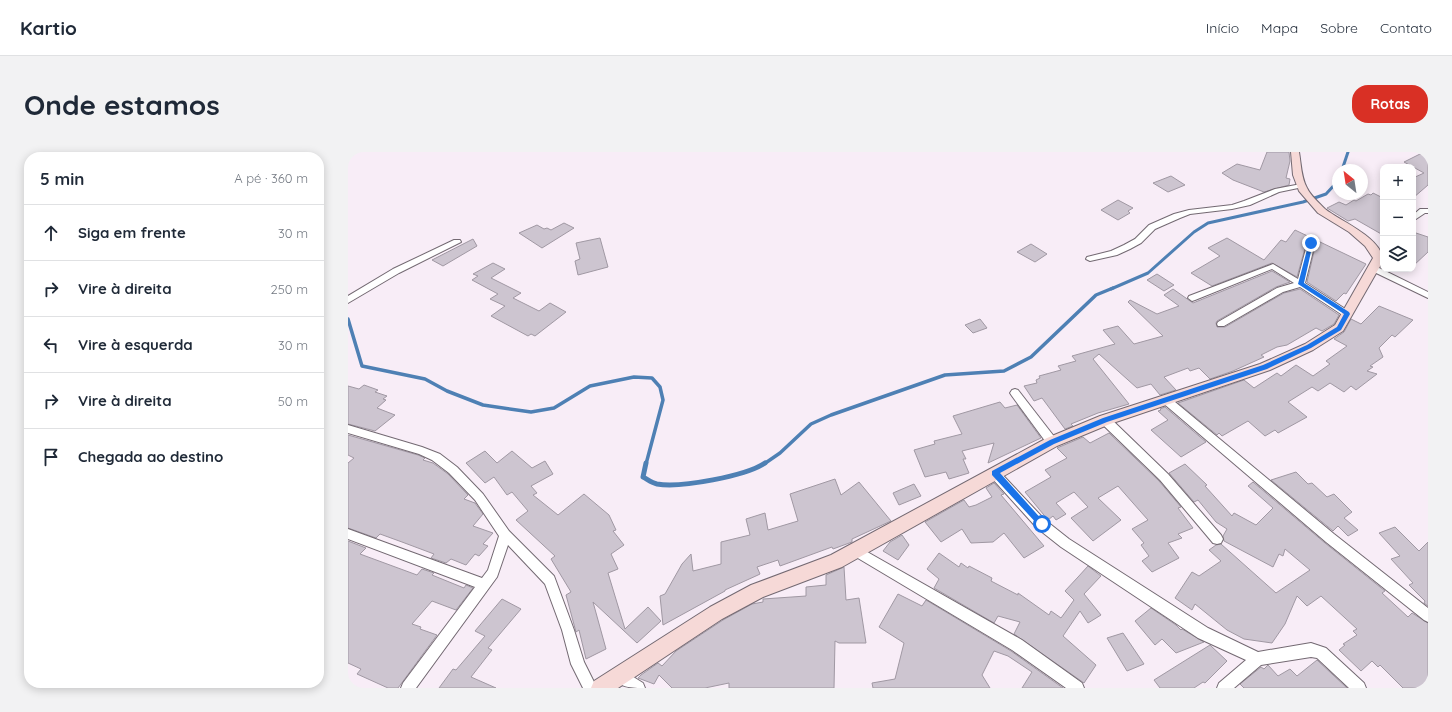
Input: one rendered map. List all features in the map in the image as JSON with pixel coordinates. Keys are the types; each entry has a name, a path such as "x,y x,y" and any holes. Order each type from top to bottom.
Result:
{"street":[{"path":"1295,152 1298,175 1302,187 1322,211 1353,230 1369,244 1378,260 1428,295"},
{"path":"1090,259 1114,253 1138,241 1152,227 1188,212 1232,207 1247,203 1277,190 1302,187"},
{"path":"1416,217 1425,211 1428,202"},
{"path":"348,300 396,271 457,242"},
{"path":"1301,284 1311,243"},
{"path":"601,688 716,613 756,591 836,561 1052,442 1105,420 1265,367 1309,346 1339,328 1378,260"},
{"path":"1192,298 1273,266 1347,314"},
{"path":"1221,324 1280,290 1301,284"},
{"path":"1015,392 1052,442"},
{"path":"1166,400 1330,538 1428,616"},
{"path":"1105,420 1164,476 1217,539"},
{"path":"348,429 422,451 436,457 453,470 479,497 505,535 550,580 568,630 578,664 590,688"},
{"path":"994,473 1042,524 1066,543 1203,633 1258,659"},
{"path":"348,534 484,584"},
{"path":"408,688 493,573 505,535"},
{"path":"855,550 1017,645 1078,688"},
{"path":"1224,688 1258,659 1311,650 1321,653 1360,688"},
{"path":"620,675 638,688"}],"building":[{"path":"1267,152 1289,152 1290,161 1286,178 1290,179 1289,185 1264,192 1233,180 1222,173 1237,164 1260,170"},
{"path":"1420,154 1428,157 1428,185 1416,195 1416,177 1424,173 1416,169 1416,164 1408,164 1404,162"},
{"path":"1171,176 1185,185 1168,192 1153,183"},
{"path":"1373,193 1380,196 1380,233 1355,219 1348,221 1327,208 1339,202 1346,205 1354,200 1368,200 1368,194 1371,195"},
{"path":"1118,200 1133,208 1128,211 1130,213 1118,220 1101,210"},
{"path":"564,223 574,228 542,248 519,233 537,225 544,229 547,228 551,230"},
{"path":"1295,230 1366,264 1346,294 1344,293 1336,301 1307,282 1316,243 1314,240 1307,241 1297,277 1272,263 1212,286 1191,273 1220,256 1208,248 1227,238 1264,260 1281,240 1286,242"},
{"path":"1416,233 1428,237 1428,252 1416,263"},
{"path":"600,238 608,267 578,275 575,261 580,259 576,243"},
{"path":"473,239 477,246 443,266 432,260"},
{"path":"1031,244 1047,254 1035,262 1017,252"},
{"path":"493,263 505,269 491,278 521,293 513,298 539,311 550,303 566,312 535,336 531,334 528,336 491,316 505,306 490,299 498,294 472,280 478,276 473,274"},
{"path":"1272,271 1290,282 1276,287 1217,321 1217,327 1225,327 1284,293 1300,289 1339,315 1334,324 1322,331 1316,328 1287,345 1277,347 1261,355 1264,357 1233,371 1210,379 1199,368 1190,371 1188,368 1164,377 1176,390 1160,395 1151,384 1137,388 1099,354 1093,359 1129,404 1098,413 1071,424 1073,426 1065,429 1042,398 1034,401 1024,386 1037,383 1036,380 1040,378 1039,376 1061,370 1058,366 1076,361 1072,356 1115,344 1103,330 1118,326 1134,344 1163,336 1128,302 1130,300 1157,314 1179,306 1164,295 1173,289 1193,303"},
{"path":"1157,274 1174,285 1164,291 1147,280"},
{"path":"1379,306 1413,320 1395,337 1392,335 1379,348 1383,357 1370,366 1373,367 1367,371 1377,374 1356,390 1351,386 1344,392 1330,383 1318,391 1312,387 1288,402 1307,417 1278,433 1275,430 1265,436 1248,421 1222,436 1219,433 1217,435 1178,403 1244,380 1254,388 1277,373 1281,376 1296,365 1313,376 1330,364 1326,361 1347,346 1334,339 1344,332 1351,319 1361,324"},
{"path":"980,319 987,328 973,333 965,325"},
{"path":"364,385 378,390 375,392 387,396 383,399 386,400 377,408 395,415 375,431 348,424 348,386 359,389"},
{"path":"1000,402 1005,408 1017,405 1041,438 988,463 994,443 962,451 966,459 963,459 969,473 949,479 946,472 925,477 914,450 935,444 934,441 962,434 953,416"},
{"path":"1165,407 1206,442 1181,457 1151,430 1168,420 1158,411"},
{"path":"1109,433 1159,481 1181,507 1178,508 1193,528 1178,534 1182,538 1168,543 1179,558 1152,572 1142,561 1149,556 1141,545 1144,543 1132,529 1148,520 1118,486 1098,498 1121,520 1093,541 1071,518 1088,507 1074,492 1056,503 1066,514 1056,520 1053,516 1048,520 1025,492 1051,477 1045,470 1067,458 1057,448 1083,437 1090,443"},
{"path":"348,435 418,455 425,458 423,460 433,463 448,474 468,495 464,499 475,503 483,514 473,526 493,533 483,544 488,546 479,556 475,554 466,565 451,559 446,563 431,558 434,554 380,534 376,538 348,528 348,463 354,458 348,455"},
{"path":"485,451 497,463 512,451 532,468 545,461 553,474 531,486 537,493 533,495 558,515 584,494 609,515 616,530 613,531 624,545 611,554 618,569 608,573 625,629 648,607 661,621 637,643 593,602 606,649 586,659 579,630 576,632 566,595 571,592 551,559 555,556 516,520 528,511 512,492 507,495 494,477 485,483 466,463"},
{"path":"1185,464 1207,485 1205,486 1232,516 1234,513 1256,525 1273,508 1248,486 1253,482 1385,591 1382,593 1408,617 1412,613 1428,623 1428,688 1403,688 1380,665 1378,667 1372,661 1361,671 1339,650 1345,645 1343,644 1357,635 1353,631 1357,629 1321,596 1307,606 1297,596 1285,624 1272,643 1244,639 1227,630 1195,604 1192,610 1175,598 1192,572 1199,576 1221,561 1209,550 1216,545 1221,544 1276,593 1310,570 1285,549 1283,556 1279,554 1273,567 1224,541 1223,536 1227,529 1216,522 1198,500 1194,502 1169,473"},
{"path":"1296,472 1308,484 1312,483 1327,497 1334,494 1352,512 1344,518 1358,530 1348,536 1338,526 1333,531 1271,480"},
{"path":"835,479 841,495 859,482 891,521 852,539 852,542 833,549 832,547 780,566 778,560 757,567 760,574 725,590 663,625 660,596 665,594 682,564 691,554 693,571 721,564 721,542 750,535 746,519 765,513 768,530 798,521 790,494"},
{"path":"994,483 1004,494 1001,495 1044,546 1024,558 1004,533 993,542 971,543 962,529 941,542 925,522 964,500 969,507 992,497 986,488"},
{"path":"914,484 921,496 899,505 893,493"},
{"path":"1395,527 1419,551 1428,542 1428,606 1409,585 1413,583 1391,559 1400,556 1379,533"},
{"path":"902,535 909,545 898,560 883,551 890,542"},
{"path":"348,541 366,548 360,554 417,575 422,569 434,573 432,575 464,588 466,585 473,588 456,610 432,601 412,624 421,627 420,629 437,635 398,688 388,688 357,674 361,669 348,663"},
{"path":"939,553 959,567 961,563 968,568 969,566 992,578 991,581 1018,595 1018,593 1049,615 1051,611 1061,618 1074,600 1065,591 1088,566 1101,576 1084,594 1101,615 1088,623 1080,611 1063,636 1096,665 1084,683 1014,634 1020,622 998,616 994,623 934,588 939,579 927,569"},
{"path":"844,567 846,600 859,598 866,643 839,643 835,641 834,688 729,688 729,683 705,688 672,688 659,675 654,684 638,678 658,663 662,666 676,651 723,620 752,604 763,602 763,599 806,596 806,587 826,585 826,575"},
{"path":"898,594 922,606 926,600 1011,651 1063,688 1022,688 1032,672 1008,656 994,651 982,675 990,688 873,688 872,683 895,679 904,643 879,627"},
{"path":"502,599 521,609 488,648 492,650 471,677 496,688 439,688 453,669 456,670 485,636 475,631"},
{"path":"1151,608 1181,630 1182,629 1204,642 1176,653 1162,639 1155,645 1135,621"},
{"path":"1123,633 1144,664 1127,671 1107,638"},
{"path":"1210,645 1227,661 1205,683 1203,682 1194,688 1160,688 1154,680"},
{"path":"1317,660 1347,688 1244,688 1240,684 1261,667 1264,669 1268,665 1278,676 1290,669 1297,676"}],"waterway":[{"path":"1344,164 1348,152"},
{"path":"1111,289 1148,273 1194,232 1208,223 1303,202 1326,194 1332,188"},
{"path":"764,464 780,453 811,424 831,415 945,375 1004,371 1031,357 1096,295 1113,288"},
{"path":"348,319 362,366 425,379 447,391 483,405 531,412 554,408 590,386 634,377 652,378 660,387 663,400 646,464"},
{"path":"646,463 643,477 657,484 668,485 697,483 713,480 756,468 765,463"}],"route":[{"path":"1042,524 994,473 1052,442 1105,420 1265,367 1309,346 1339,328 1347,314 1301,284 1311,243"}]}
